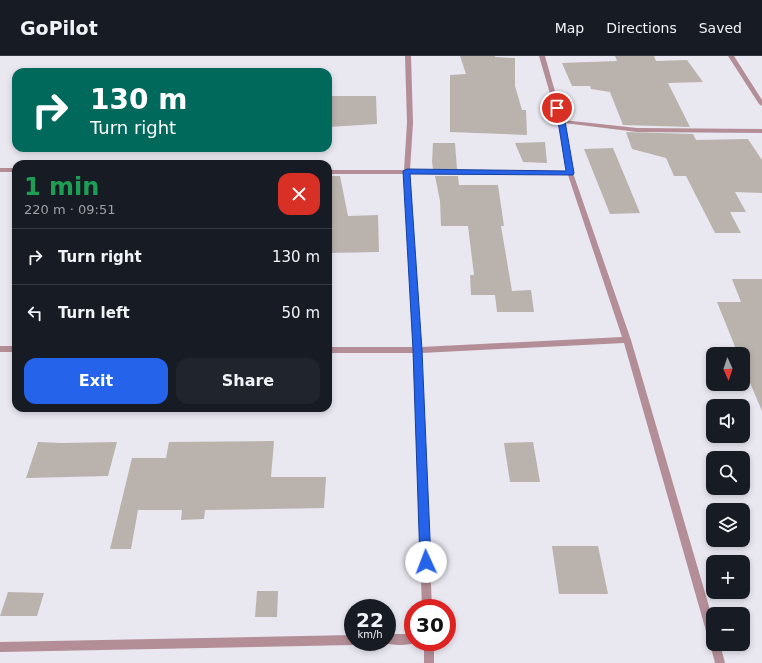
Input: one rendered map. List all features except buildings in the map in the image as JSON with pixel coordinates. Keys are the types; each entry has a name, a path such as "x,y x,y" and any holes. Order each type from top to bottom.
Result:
{"street":[{"path":"408,56 410,123 407,171 417,350 427,599"},
{"path":"542,56 561,121 570,173 627,340 706,614"},
{"path":"731,56 762,104"},
{"path":"561,121 637,130 762,131"},
{"path":"0,170 12,170"},
{"path":"332,172 407,171 570,173"},
{"path":"332,350 417,350 627,340"},
{"path":"0,350 12,350"},
{"path":"0,646 344,640"},
{"path":"429,651 429,663"},
{"path":"717,651 720,663"}],"route":[{"path":"426,562 417,350 407,171 570,173 561,121 557,108"}]}
